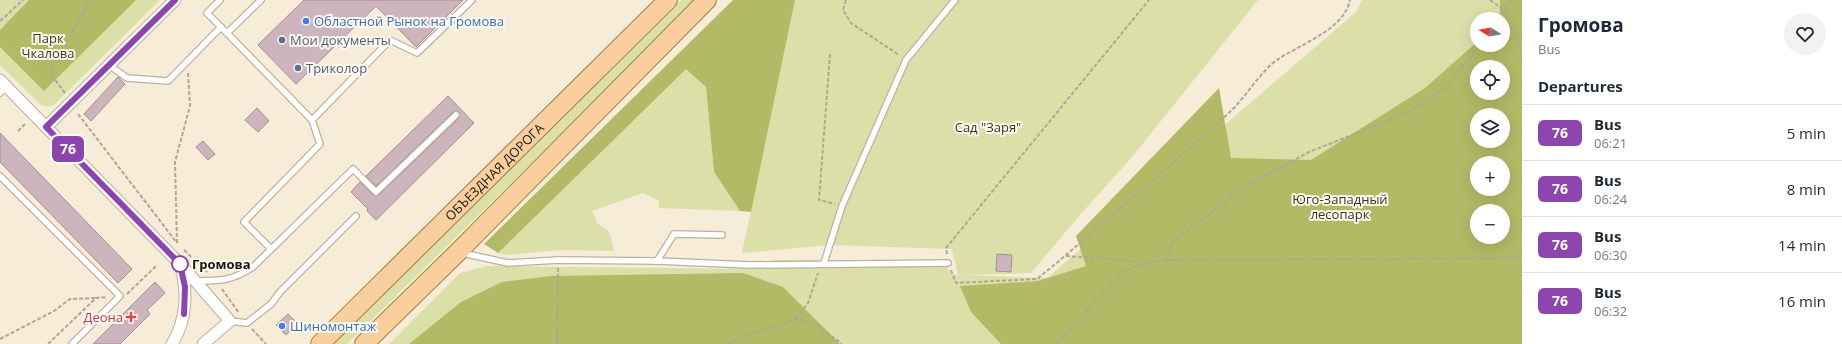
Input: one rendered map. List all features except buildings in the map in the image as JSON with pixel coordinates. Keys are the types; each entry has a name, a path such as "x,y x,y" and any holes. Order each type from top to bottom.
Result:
{"main road":[{"name":"ОБЪЕЗДНАЯ ДОРОГА","path":"320,344 668,0"},
{"path":"364,344 458,252 707,0"}],"street":[{"path":"46,127 175,0"},
{"path":"2,86 46,127 180,264 230,321 204,344"},
{"path":"177,343 184,314 185,287 180,264"}],"lane":[{"path":"220,0 207,12 312,120 320,144 244,222 271,249"},
{"path":"227,33 261,0"},
{"path":"312,120 390,40 417,53 472,0"},
{"path":"824,263 842,206 906,60 955,0"},
{"path":"110,65 127,78 168,80 221,27"},
{"path":"195,281 216,281 239,276 253,267 353,169 376,192 456,115"},
{"path":"0,176 120,296 72,344"},
{"path":"230,321 247,323 271,304 280,292 356,216"},
{"path":"657,261 674,234 722,235"},
{"path":"458,252 508,263 558,260 657,261 750,265 824,263 948,263"}],"path":[{"path":"0,21 23,0"},
{"path":"67,96 50,73 90,0"},
{"path":"846,0 843,10 851,24 906,60"},
{"path":"1149,0 946,248 948,263 956,283 1037,279 1233,109 1276,60 1312,40 1340,20 1349,6 1350,0"},
{"path":"1490,0 1504,10 1522,54"},
{"path":"1504,10 1510,0"},
{"path":"1166,260 1173,242 1243,188 1309,152 1406,113 1448,86 1473,52"},
{"path":"830,54 819,200 842,206"},
{"path":"78,114 177,244 175,162 190,106 187,61"},
{"path":"18,131 26,123"},
{"path":"182,249 216,281 247,323 266,344"},
{"path":"1065,256 1148,262 1166,260 1522,258"},
{"path":"557,344 558,260"},
{"path":"1058,344 1092,304 1125,270 1148,262"},
{"path":"727,344 756,332 779,326 796,318 808,303 818,272 824,263"},
{"path":"0,339 54,311 70,299 96,298"},
{"path":"796,318 816,324 842,344"}],"green space":[{"name":"Парк Чкалова","path":"0,0 160,0 55,104 47,107 40,104 0,65"},
{"name":"Парк Чкалова","path":"29,0 136,0 44,91 0,47 0,30"},
{"path":"681,0 698,0 347,344 330,344"},
{"path":"733,0 795,0 751,212 740,211 714,172 706,87 686,69 498,253 484,244"},
{"name":"Юго-Западный лесопарк","path":"795,0 1258,0 1132,157 1079,216 1031,273 964,275 1047,278 1356,12 1362,0 1522,0 1522,344 389,344 460,273 487,266 775,269 773,260 944,260 951,274 958,275 952,249 830,245 742,253"},
{"path":"1500,0 1522,0 1522,344 1001,344 971,312 960,286 1038,281 1086,266 1076,236 1219,88 1231,158 1311,160 1425,88 1470,48 1470,52 1510,52 1510,12 1500,12"},
{"path":"686,68 706,87 714,172 740,211 659,208 659,201 643,193 592,211 598,224 609,231 614,251 559,250 507,255 498,253"},
{"path":"743,273 783,287 840,344 409,344 461,302 502,282 551,276"}],"bus line":[{"name":"76","path":"175,0 46,127 180,264 184,278 186,296 184,314"}],"place":[{"name":"Областной Рынок на Громова","path":"306,21"},
{"name":"Мои документы","path":"282,40"},
{"name":"Триколор","path":"298,68"},
{"name":"Громова","path":"180,264"},
{"name":"Деона","path":"131,317"},
{"name":"Шиномонтаж","path":"282,326"}],"park label":[{"name":"Сад \"Заря\"","path":"988,127"}]}
